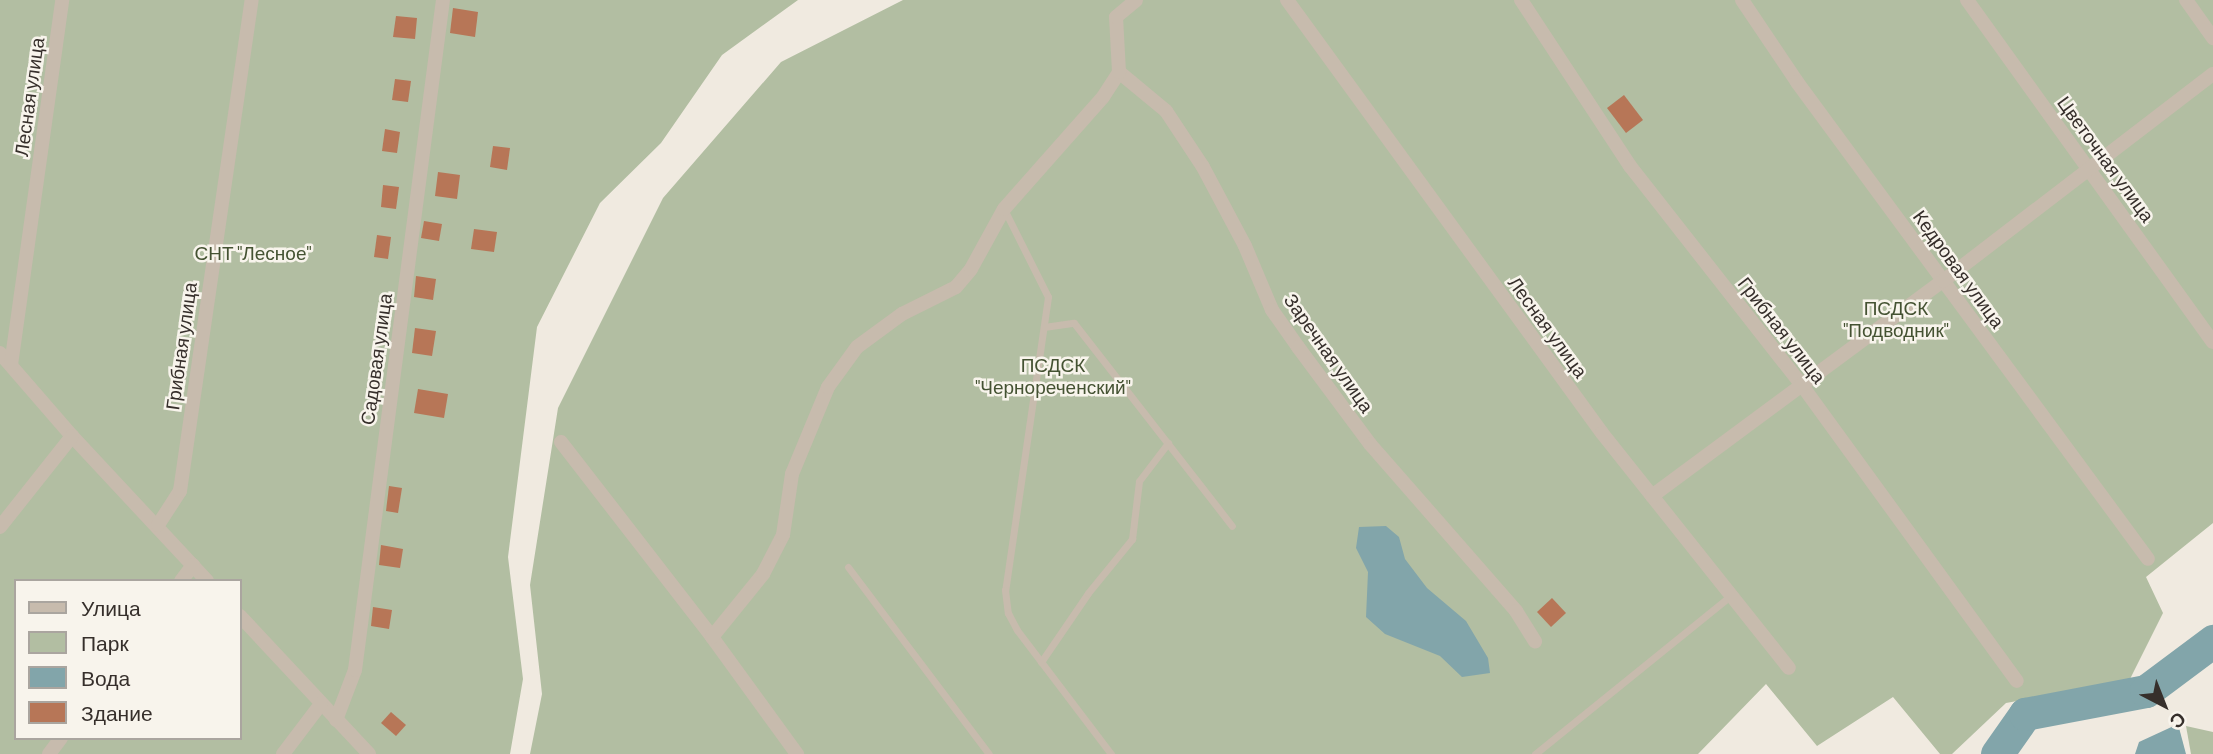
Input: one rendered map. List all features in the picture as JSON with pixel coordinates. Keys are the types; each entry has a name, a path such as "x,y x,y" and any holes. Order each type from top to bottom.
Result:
{"street":[{"name":"Лесная улица","path":"11,365 62,0"},
{"name":"Грибная улица","path":"158,525 180,491 251,0"},
{"name":"Садовая улица","path":"337,720 355,670 443,0"},
{"path":"712,637 763,574 783,535 792,474 828,387 857,348 902,314 956,287 971,269 1004,209 1103,97 1119,72 1116,17 1136,0"},
{"name":"Лесная улица","path":"1287,0 1602,433 1788,668"},
{"name":"Грибная улица","path":"1521,0 1630,166 1801,384 2017,681"},
{"name":"Кедровая улица","path":"1742,0 1797,82 2148,559"},
{"name":"Цветочная улица","path":"1967,0 2213,342"},
{"path":"2186,0 2213,38"},
{"name":"Заречная улица","path":"1119,72 1166,111 1203,167 1245,246 1272,310 1305,357 1388,465 1516,611 1535,642"},
{"path":"1652,496 1943,281 2213,74"},
{"path":"0,353 72,436 158,525 205,579"},
{"path":"0,527 72,436"},
{"path":"561,442 712,637 797,754"},
{"path":"182,579 193,565"},
{"path":"242,618 369,754"},
{"path":"283,754 321,705"}],"lane":[{"path":"1004,209 1048,297 1005,590 1008,613 1041,662 1111,754"},
{"path":"1044,327 1074,323 1232,526"},
{"path":"1041,662 1088,593 1132,540 1139,481 1168,443"},
{"path":"848,567 989,754"},
{"path":"1535,754 1731,595"}],"green space":[{"name":"СНТ \"Лесное\"","path":"0,0 798,0 722,55 661,143 600,203 537,327 508,557 523,679 510,754 0,754"},
{"path":"903,0 2213,0 2213,523 2146,577 2163,613 2129,681 2006,703 1952,754 1940,754 1893,697 1817,746 1766,684 1698,754 530,754 542,694 530,585 558,408 663,198 781,62"},
{"path":"2186,726 2213,732 2213,754 2191,754"}],"water":[{"path":"1386,526 1399,537 1405,559 1427,588 1466,621 1488,658 1490,673 1462,677 1440,656 1385,634 1366,617 1368,572 1356,548 1359,527"},
{"path":"2178,724 2186,754 2135,754 2139,742"}],"building":[{"path":"453,8 478,12 475,37 450,33"},
{"path":"396,16 417,18 415,39 393,37"},
{"path":"395,79 411,81 408,102 392,100"},
{"path":"1624,95 1643,120 1626,133 1607,108"},
{"path":"385,129 400,132 397,153 382,151"},
{"path":"493,146 510,148 507,170 490,167"},
{"path":"438,172 460,175 457,199 435,196"},
{"path":"383,185 399,187 396,209 381,207"},
{"path":"424,221 442,224 439,241 421,238"},
{"path":"474,229 497,232 494,252 471,249"},
{"path":"377,235 391,237 388,259 374,257"},
{"path":"416,276 436,279 433,300 414,297"},
{"path":"415,328 436,331 432,356 412,353"},
{"path":"418,389 448,394 444,418 414,413"},
{"path":"389,486 402,488 398,513 386,511"},
{"path":"381,545 403,549 400,568 379,565"},
{"path":"1552,598 1566,613 1551,627 1537,612"},
{"path":"373,607 392,610 389,629 371,626"},
{"path":"391,712 406,725 396,736 381,723"}],"waterway":[{"path":"1997,754 2025,714 2146,691 2213,641"}],"park label":[{"name":"ПСДСК \"Подводник\"","path":"1896,319"},
{"name":"ПСДСК \"Чернореченский\"","path":"1053,376"}]}
